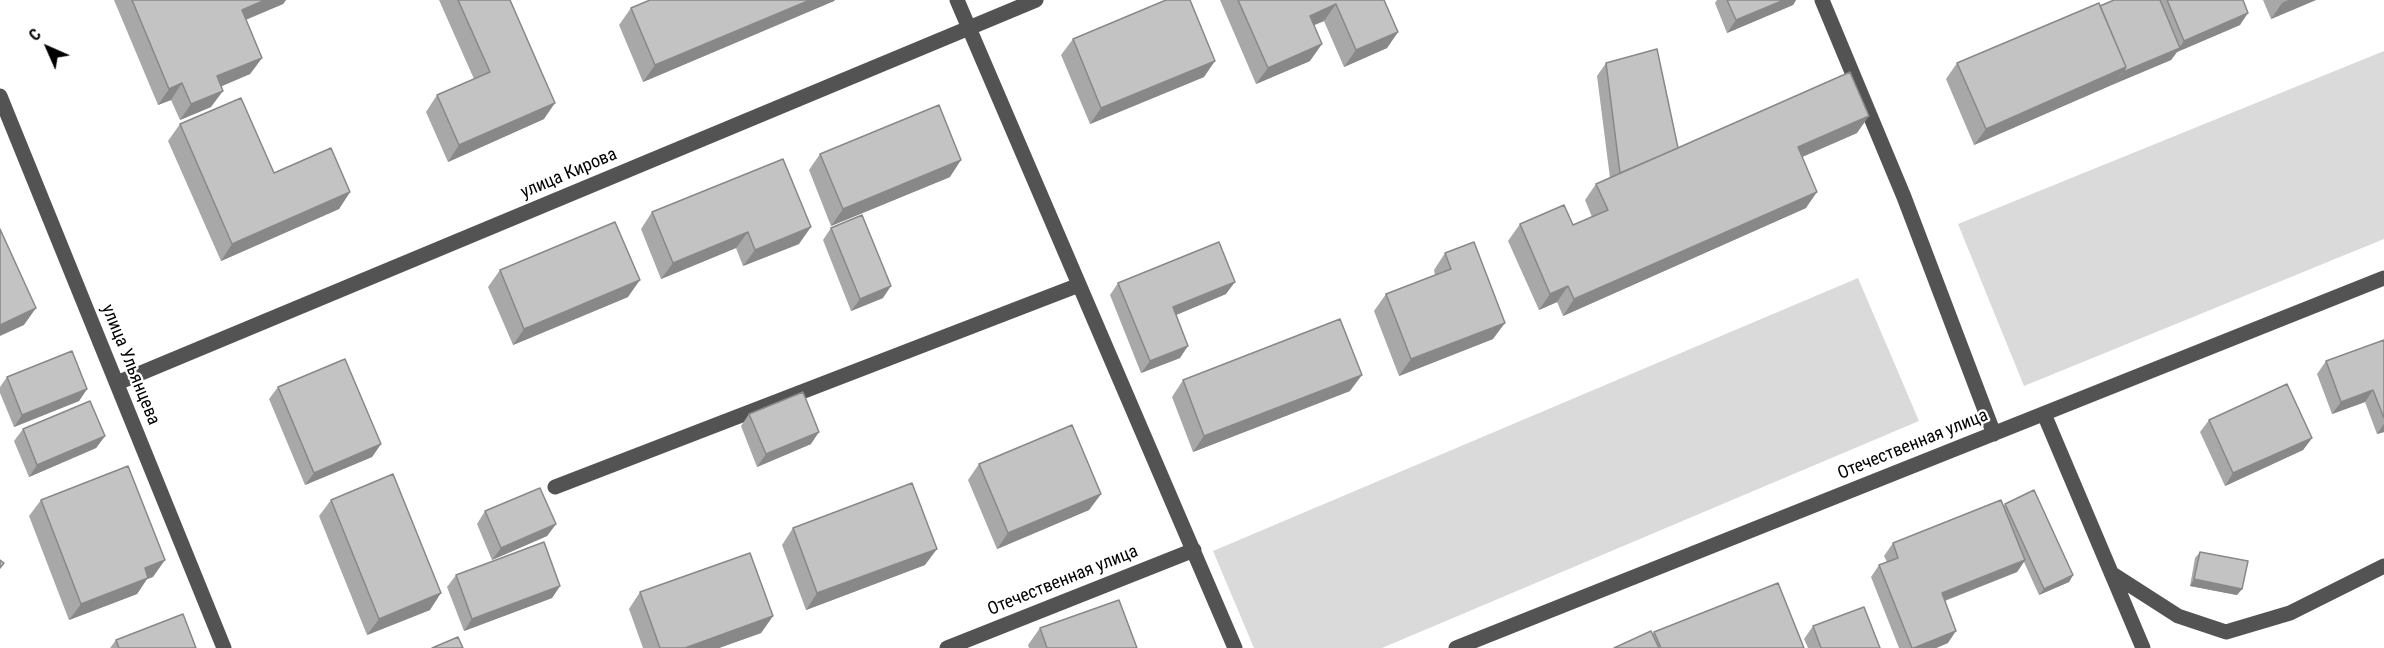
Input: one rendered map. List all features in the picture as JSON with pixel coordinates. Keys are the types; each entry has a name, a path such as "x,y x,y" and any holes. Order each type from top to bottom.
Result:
{"street":[{"path":"957,0 1235,648"},
{"name":"улица Кирова","path":"117,383 1036,0"},
{"path":"1822,0 1904,197 1994,434"},
{"name":"улица Ульянцева","path":"0,96 224,648"},
{"name":"Отечественная улица","path":"1456,648 2384,278"},
{"path":"555,487 1079,285"},
{"path":"2044,414 2143,648"},
{"name":"Отечественная улица","path":"947,648 1194,550"},
{"path":"2111,573 2178,615 2226,632 2290,613 2384,566"}],"shaded area":[{"path":"2384,51 2384,239 2024,386 1958,224"},
{"path":"1858,278 1919,421 1382,648 1254,648 1213,551"}],"building":[{"path":"132,0 265,0 242,10 262,58 217,76 223,91 191,104 182,83 169,89"},
{"path":"458,0 510,0 555,103 459,145 437,95 490,72"},
{"path":"650,0 810,0 655,65 631,8"},
{"path":"1166,0 1190,0 1215,61 1101,108 1073,39"},
{"path":"1238,0 1384,0 1398,32 1356,50 1336,4 1310,16 1322,44 1268,68"},
{"path":"1727,0 1784,0 1736,20"},
{"path":"2114,0 2160,0 2180,48 2123,72 2126,67 2100,6"},
{"path":"2167,0 2243,0 2248,13 2184,41"},
{"path":"2099,3 2126,67 1986,129 1957,63"},
{"path":"1657,49 1678,148 1620,173 1606,63"},
{"path":"1850,72 1869,116 1798,147 1817,192 1574,299 1568,286 1550,294 1520,224 1564,205 1573,225 1608,210 1596,184"},
{"path":"241,98 274,173 331,148 350,192 232,244 180,124"},
{"path":"939,105 961,160 843,209 820,154"},
{"path":"783,159 811,227 755,250 748,232 673,263 652,212"},
{"path":"862,215 891,286 860,299 831,228"},
{"path":"615,222 640,280 524,329 500,270"},
{"path":"0,229 36,308 0,325"},
{"path":"1219,242 1235,282 1173,307 1188,346 1150,361 1118,283"},
{"path":"1474,242 1505,323 1411,359 1386,294 1451,269 1445,253"},
{"path":"1340,319 1362,375 1204,436 1183,380"},
{"path":"2384,340 2384,418 2373,390 2341,402 2326,361"},
{"path":"72,351 87,389 22,415 7,377"},
{"path":"345,359 381,444 314,473 278,387"},
{"path":"2287,384 2312,438 2233,473 2209,420"},
{"path":"803,392 819,432 766,454 749,414"},
{"path":"90,401 105,436 37,465 23,429"},
{"path":"1072,425 1101,494 1008,533 979,464"},
{"path":"128,466 165,560 145,568 148,578 81,604 41,500"},
{"path":"393,474 441,593 379,619 331,500"},
{"path":"912,483 937,549 817,593 793,528"},
{"path":"540,488 556,524 501,548 485,511"},
{"path":"2034,490 2073,575 2044,589 2005,504"},
{"path":"2001,500 2025,560 1942,593 1956,631 1912,648 1879,565 1898,558 1893,543"},
{"path":"544,542 560,586 472,619 456,575"},
{"path":"2200,552 2248,561 2242,589 2194,579"},
{"path":"750,553 773,616 685,648 660,648 640,592"},
{"path":"1778,583 1804,648 1661,648 1654,632"},
{"path":"1119,600 1137,648 1047,648 1040,628"},
{"path":"1864,607 1880,648 1821,648 1813,626"},
{"path":"183,614 196,648 119,648 116,640"},
{"path":"1651,631 1659,648 1614,648"},
{"path":"458,637 463,648 432,648"}]}
